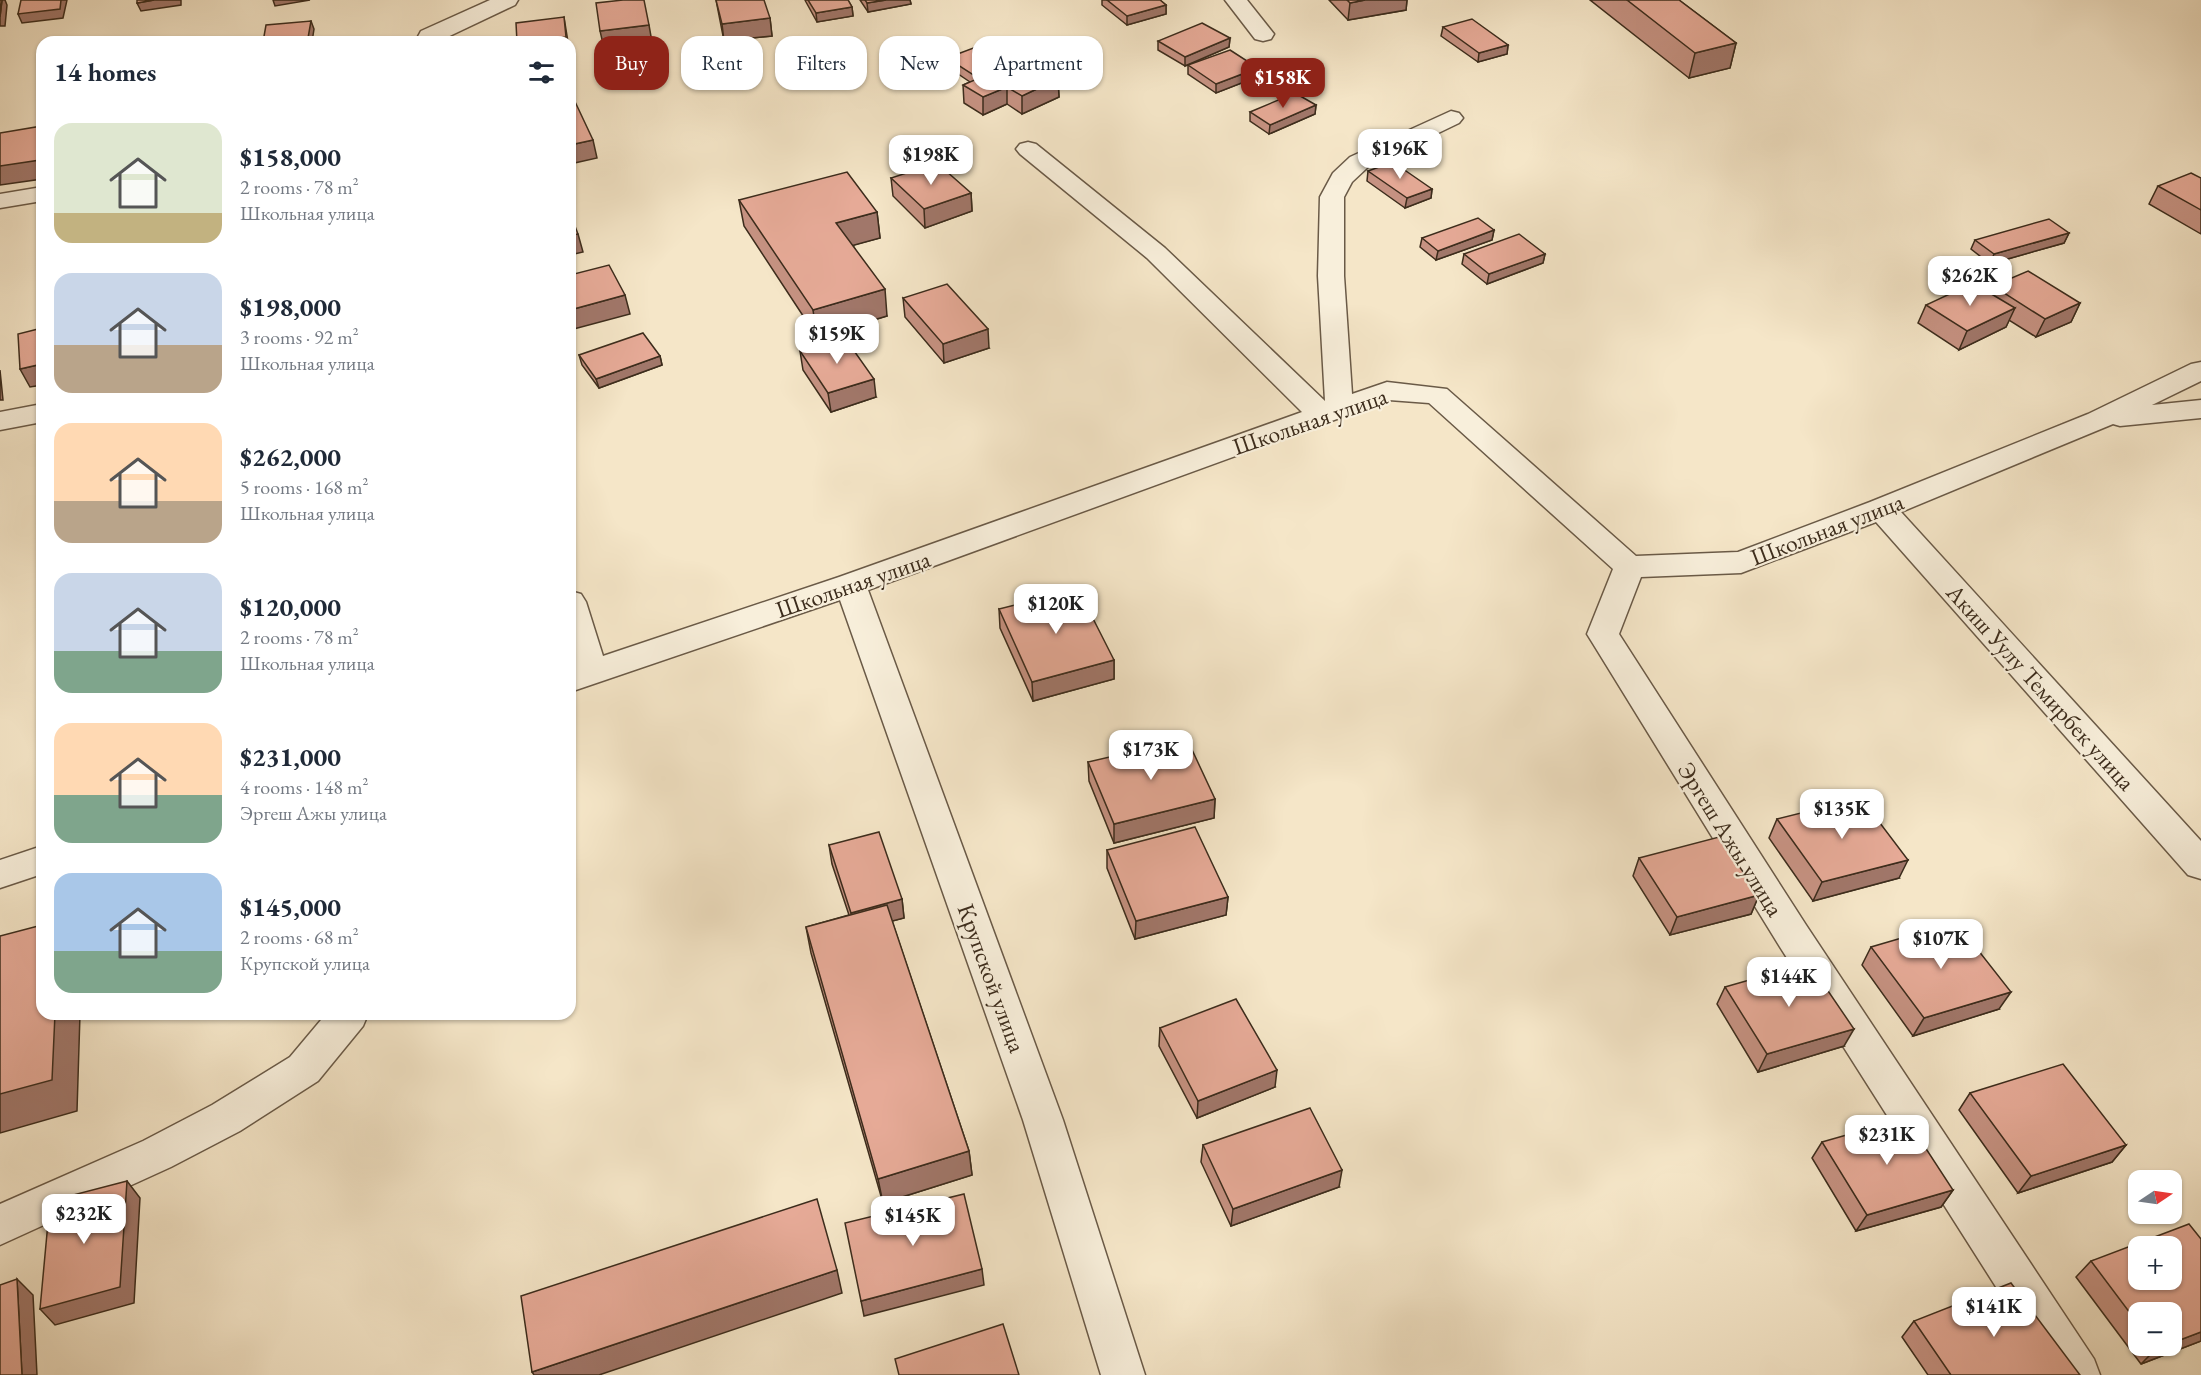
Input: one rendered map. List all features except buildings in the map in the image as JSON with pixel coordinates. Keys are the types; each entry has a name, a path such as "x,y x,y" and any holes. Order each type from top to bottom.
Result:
{"street":[{"path":"429,36 507,0"},
{"path":"1236,0 1263,34"},
{"path":"1331,412 1332,197 1342,178 1359,162 1451,118"},
{"path":"1028,149 1156,253 1331,412"},
{"path":"0,201 36,195"},
{"name":"Школьная улица","path":"581,676 850,585 1388,391 1437,395 1629,567 1741,562 1881,510 2098,420 2201,370"},
{"path":"2098,420 2201,409"},
{"path":"0,421 36,414"},
{"name":"Акиш Уулу Темирбек улица","path":"1881,510 2201,865"},
{"name":"Эргеш Ажы улица","path":"1629,567 1603,634 1793,936 2078,1375"},
{"name":"Крупской улица","path":"850,585 1043,1120 1123,1375"},
{"path":"576,642 581,676"},
{"path":"0,874 36,862"},
{"path":"0,1225 157,1154 226,1118 304,1069 345,1020"}]}
